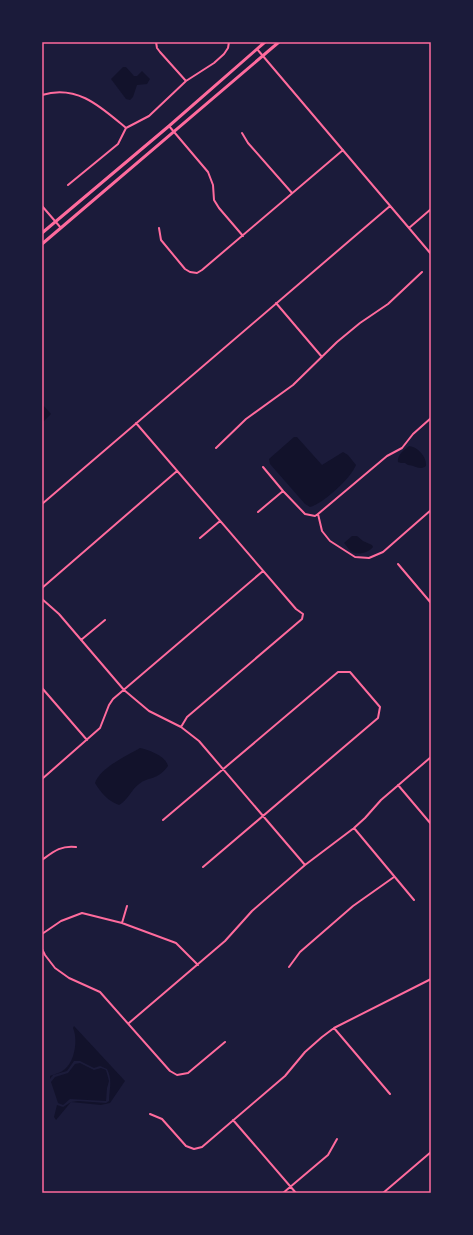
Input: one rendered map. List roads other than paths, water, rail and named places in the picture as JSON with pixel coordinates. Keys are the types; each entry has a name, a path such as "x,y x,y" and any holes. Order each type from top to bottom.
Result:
{"main road":[{"path":"42,233 169,126 265,42"},
{"path":"42,244 279,42"}],"street":[{"path":"156,42 157,48 160,52 186,81"},
{"path":"68,185 118,144 126,128 149,116 186,81 214,63 224,54 228,48 229,42"},
{"path":"257,49 431,254"},
{"path":"42,95 55,92 65,92 81,96 99,105 126,128"},
{"path":"169,126 208,172 213,185 214,200 218,208 243,236"},
{"path":"242,133 292,193"},
{"path":"159,228 161,240 185,269 196,273 202,270 243,236 343,150"},
{"path":"42,206 61,228"},
{"path":"42,504 390,206"},
{"path":"409,228 431,209"},
{"path":"216,448 246,419 293,385 351,330 396,297 422,272"},
{"path":"276,303 322,357"},
{"path":"263,467 304,514 315,516 387,456 402,448 413,434 431,418"},
{"path":"136,423 296,609 303,614 302,618 187,717 181,727"},
{"path":"42,588 178,471"},
{"path":"258,512 283,491"},
{"path":"318,514 322,531 330,541 355,557 369,558 382,552 431,510"},
{"path":"200,538 220,521"},
{"path":"398,564 431,603"},
{"path":"42,779 100,728 109,705 124,690 263,571"},
{"path":"42,600 59,614 124,690 149,711 181,727 199,741 305,865"},
{"path":"82,640 105,620"},
{"path":"163,820 338,672 350,672 375,701 380,707 378,718 203,868"},
{"path":"42,688 87,740"},
{"path":"129,1023 225,941 252,911 305,865 354,828 381,800 431,757"},
{"path":"398,785 431,824"},
{"path":"354,828 414,900"},
{"path":"42,860 58,849 67,846 76,847"},
{"path":"289,967 300,952 353,906 394,877"},
{"path":"122,923 127,906"},
{"path":"42,934 61,921 82,913 122,923 176,943 198,965"},
{"path":"42,949 55,968 69,978 100,992 170,1071 177,1075 188,1073 225,1042"},
{"path":"150,1114 162,1119 186,1146 194,1149 202,1147 285,1076 305,1052 334,1028 431,979"},
{"path":"334,1028 390,1094"},
{"path":"233,1120 296,1193"},
{"path":"282,1193 328,1155 337,1139"},
{"path":"382,1193 431,1152"}]}
